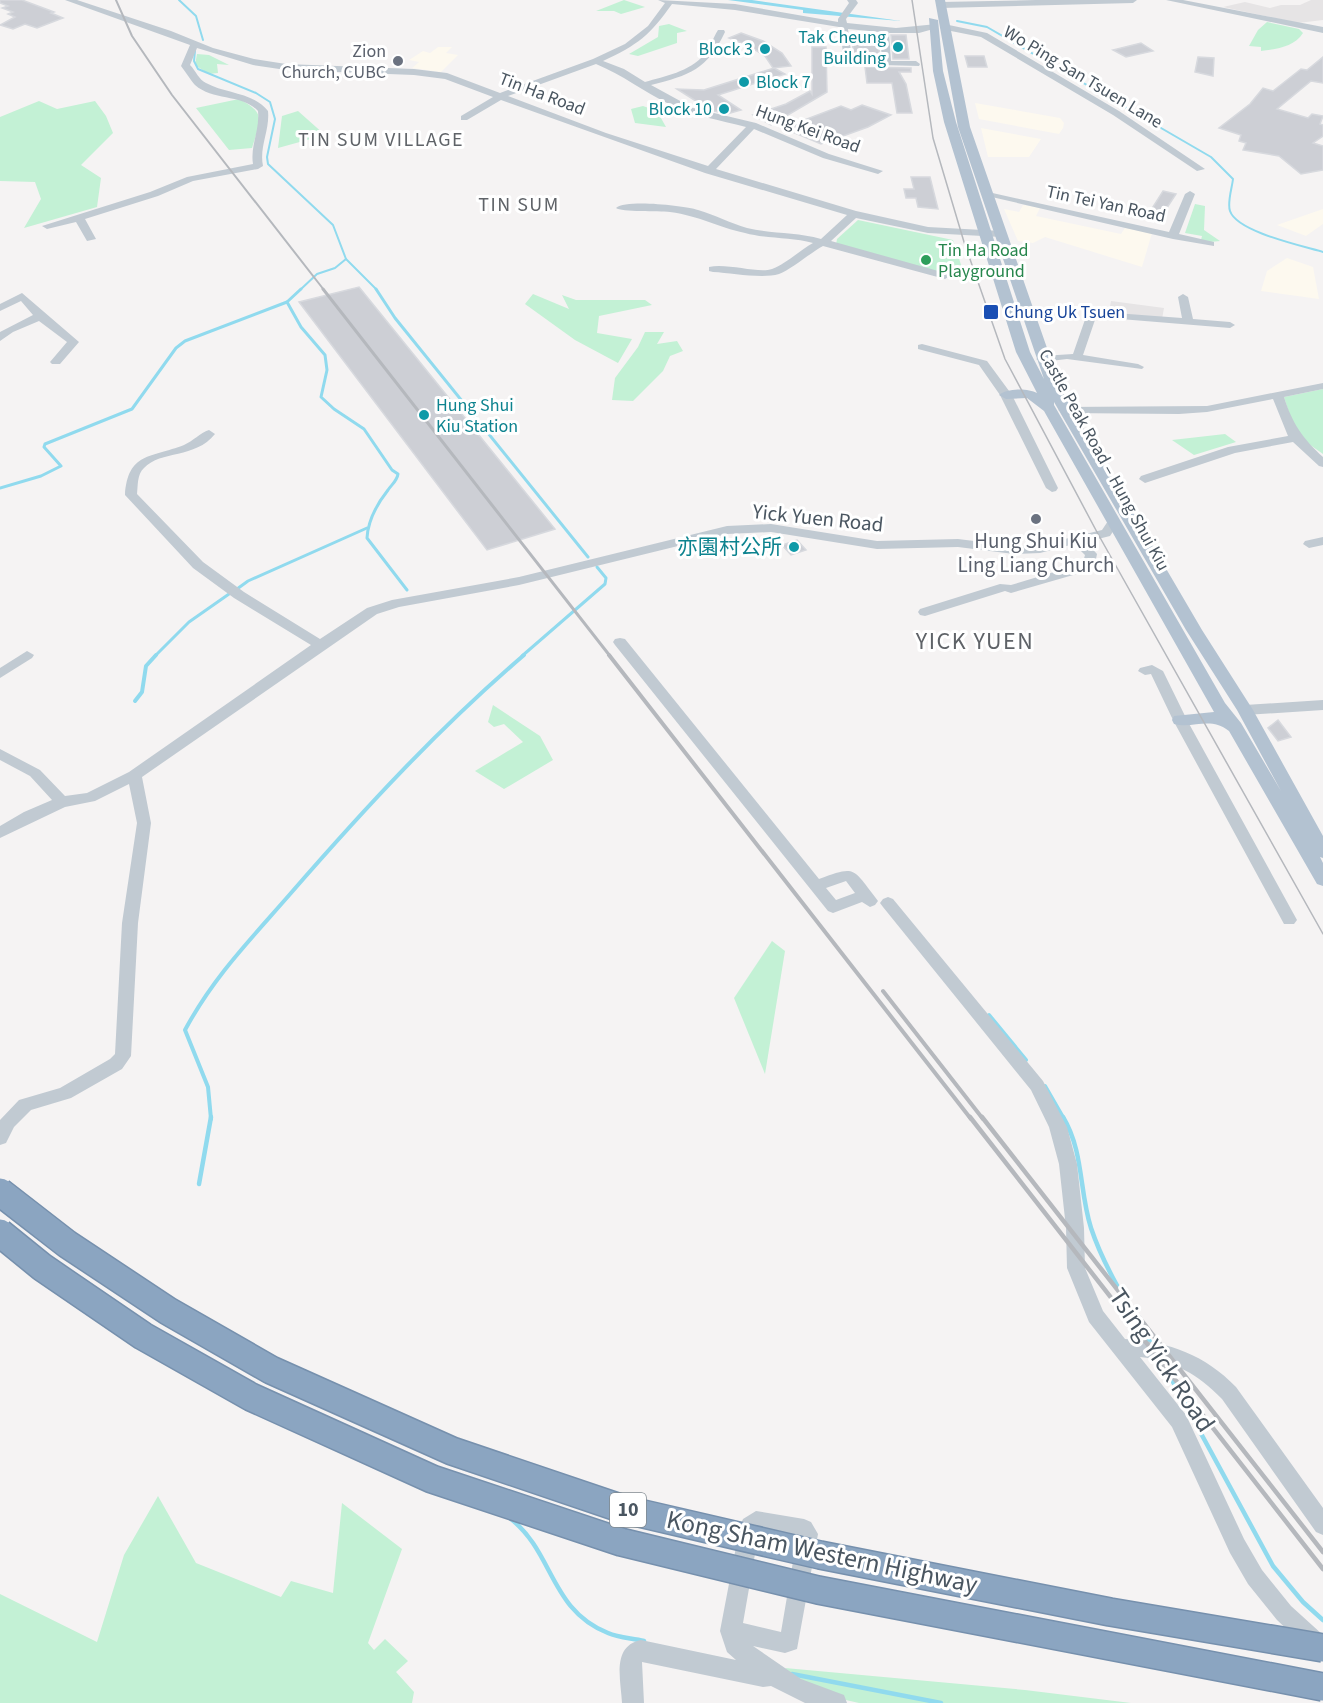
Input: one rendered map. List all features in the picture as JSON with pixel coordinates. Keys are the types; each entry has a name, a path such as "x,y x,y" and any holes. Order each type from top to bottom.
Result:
{"highway":[{"name":"Kong Sham Western Highway","path":"0,1192 67,1244 131,1287 271,1370 463,1454 626,1510 820,1555 1110,1612 1323,1649"},
{"name":"Kong Sham Western Highway","path":"0,1233 42,1267 143,1336 251,1397 432,1479 621,1542 818,1590 1323,1687"}],"main road":[{"path":"929,0 940,2 936,7 935,20"},
{"name":"Castle Peak Road – Hung Shui Kiu","path":"940,2 935,20 934,40 938,71 950,122 1035,390"},
{"name":"Castle Peak Road – Hung Shui Kiu","path":"935,20 961,117 1042,359 1056,408 1110,527 1130,549 1231,717"},
{"path":"1027,361 1042,359"},
{"path":"1006,395 1035,390 1056,408"},
{"name":"Castle Peak Road – Hung Shui Kiu","path":"1056,408 1194,630 1231,717"},
{"path":"1180,720 1231,717"},
{"path":"1231,717 1323,852"},
{"path":"1231,717 1323,879"}],"street":[{"name":"Tin Ha Road","path":"69,0 210,50 270,65 436,74 453,78 603,135 708,171 854,214 928,230 1001,234"},
{"path":"464,118 500,96 596,61 641,37 656,22 667,0 734,7 884,29 921,31 934,40"},
{"path":"940,2 1133,0"},
{"path":"1170,0 1323,30"},
{"path":"850,4 843,23 848,62 914,64"},
{"path":"921,31 935,20"},
{"name":"Wo Ping San Tsuen Lane","path":"935,20 984,36 1116,113 1200,169"},
{"path":"884,29 887,63"},
{"path":"642,85 678,74 698,64 707,57 722,33"},
{"path":"47,226 154,194 190,179 258,166 256,149 263,126 263,111 255,102 226,95 201,85 185,66 185,62 197,44"},
{"name":"Hung Kei Road","path":"596,61 621,71 642,85 690,110 753,125 826,156 878,171"},
{"path":"194,74 233,88"},
{"path":"708,171 753,125"},
{"name":"Tin Tei Yan Road","path":"988,195 1173,236 1190,194"},
{"path":"621,208 647,207 694,212 747,231 785,233 945,276"},
{"path":"713,269 743,270 765,274 778,271 831,237 854,214"},
{"path":"79,218 91,239"},
{"path":"1173,236 1210,244"},
{"path":"0,308 22,296 40,316 73,342 56,362"},
{"path":"1183,297 1188,321"},
{"path":"1077,357 1092,313 1230,325"},
{"path":"0,338 9,330 40,316"},
{"path":"922,347 983,363 1006,395 1052,488"},
{"path":"1042,359 1067,356 1138,367"},
{"path":"1056,408 1197,409 1231,405 1323,386"},
{"path":"1277,394 1286,425 1294,438 1323,463"},
{"path":"209,434 203,441 190,448 164,455 138,466 132,479 131,495 198,565 239,595 320,645"},
{"path":"1145,478 1232,450 1294,438"},
{"name":"Yick Yuen Road","path":"0,833 28,816 62,802 90,796 134,775 372,611 423,598 519,581 728,530 756,527 877,545 958,543 1014,550 1040,549 1110,527"},
{"path":"925,612 1005,587 1011,589 1082,568 1089,564 1091,554 1076,539"},
{"path":"1309,544 1323,541"},
{"path":"620,642 833,907 875,900"},
{"path":"0,674 27,656"},
{"path":"1145,671 1152,669 1156,671 1180,720 1289,920"},
{"path":"1231,717 1323,705"},
{"path":"0,754 35,773 62,802"},
{"path":"0,1138 7,1123 25,1104 65,1093 116,1064 123,1056 130,923 144,823 134,775"},
{"name":"Tsing Yick Road","path":"816,886 846,875 851,876 875,900 1037,1086 1058,1127 1068,1164 1075,1228 1076,1268 1096,1316 1179,1422 1237,1546 1255,1577 1284,1613 1323,1649"},
{"path":"1120,1347 1173,1353 1212,1375 1229,1393 1323,1525"},
{"path":"731,1631 785,1643 790,1641 808,1534 804,1529 756,1521 750,1526 731,1631 734,1645 773,1675 809,1696 836,1703"},
{"path":"633,1703 630,1661 636,1652 707,1663 763,1676 773,1675"}],"shaded area":[{"path":"1311,0 1323,0 1323,20 1298,23 1223,7 1245,2 1270,8 1281,5 1300,5"},
{"path":"438,47 452,47 446,53 458,55 441,72 412,68 419,62 409,60 423,51 430,53"},
{"path":"975,103 1060,118 1064,123 1063,128 1059,134 979,119"},
{"path":"981,128 1041,139 1029,157 988,157"},
{"path":"1023,205 1040,208 1036,216 1121,234 1125,228 1152,233 1142,267 1045,237 1033,243 1018,241 1004,209 1019,212"},
{"path":"1323,209 1323,224 1306,236 1277,225"},
{"path":"1287,258 1313,267 1319,299 1261,291 1267,271"},
{"path":"1111,301 1164,308 1162,319 1109,312"}],"green space":[{"path":"624,0 645,7 621,14 614,11 596,11"},
{"path":"1267,22 1299,29 1303,33 1295,41 1279,48 1261,51 1261,47 1249,46 1258,30"},
{"path":"669,24 687,31 677,33 677,43 638,56 629,54 658,37 659,26"},
{"path":"197,54 209,55 229,65 217,64 218,73 209,74 195,65"},
{"path":"239,99 258,114 259,124 252,148 229,150 196,108"},
{"path":"39,101 57,109 95,101 106,116 113,133 81,165 101,178 97,207 24,228 41,199 35,182 0,181 0,117"},
{"path":"643,106 657,111 666,127 635,123 631,109"},
{"path":"298,111 325,135 278,148 282,116"},
{"path":"1195,204 1205,206 1204,230 1220,241 1201,240 1202,236 1185,233"},
{"name":"Tin Ha Road Playground","path":"858,220 953,240 965,277 948,275 836,245 837,239"},
{"path":"533,294 569,309 562,295 576,300 645,300 652,305 599,316 597,333 632,339 618,363 575,340 525,304"},
{"path":"645,332 664,332 657,344 677,341 683,351 670,356 663,371 633,401 612,400 615,378 638,347"},
{"path":"1323,389 1323,454 1296,435 1284,397"},
{"path":"1225,434 1236,442 1194,455 1172,440"},
{"path":"493,705 540,736 553,760 504,789 475,771 523,742 504,724 494,727 488,722"},
{"path":"772,941 785,951 765,1074 734,998"},
{"path":"158,1496 196,1563 281,1597 291,1581 333,1593 342,1503 402,1549 368,1643 374,1650 385,1639 408,1661 396,1672 414,1692 412,1703 0,1703 0,1594 97,1642 124,1555"},
{"path":"785,1668 1025,1690 1131,1703 859,1703 815,1693"}],"water":[{"path":"728,0 752,0 901,21 803,13 803,10"}],"building":[{"path":"0,0 22,0 54,12 51,13 63,18 37,28 25,24 13,29 0,25 15,17 8,14 13,12 2,8 8,6 0,3"},
{"path":"741,33 763,41 782,53 791,66 773,68 765,56 729,38"},
{"name":"Tak Cheung Building","path":"891,35 906,35 909,59 893,59"},
{"path":"852,39 878,39 880,58 854,57"},
{"path":"1141,43 1153,51 1126,57 1113,50"},
{"path":"812,47 826,47 827,92 771,125 753,115 786,104 810,91 812,94"},
{"path":"965,56 984,56 987,67 968,67"},
{"path":"1198,57 1214,58 1213,76 1195,72"},
{"path":"1323,57 1323,83 1311,81 1277,109 1308,118 1312,114 1323,116 1320,124 1323,125 1323,136 1313,143 1323,146 1323,170 1301,174 1279,156 1243,150 1246,143 1239,141 1241,135 1219,128 1250,104 1263,88 1273,91 1301,69 1307,70"},
{"path":"865,67 911,68 911,72 899,72 906,84 912,113 897,113 892,83 867,83"},
{"path":"774,68 785,74 718,95 741,110 727,114 710,110 677,89 704,90"},
{"path":"862,105 891,115 868,127 821,144 783,128 841,106 851,110"},
{"path":"911,177 930,177 938,209 918,207 916,198 906,198 904,189 914,189"},
{"path":"1163,191 1176,194 1159,220 1146,218"},
{"name":"Hung Shui Kiu Station","path":"359,287 555,529 487,550 299,302"},
{"name":"亦園村公所","path":"797,540 806,550 791,555 782,545"},
{"path":"1278,720 1291,737 1278,741 1268,728"}],"waterway":[{"path":"179,0 196,16 203,40"},
{"path":"957,21 987,27 1211,157 1233,179 1229,208 1235,219 1257,232 1323,252"},
{"path":"195,51 194,61 198,69 256,93 270,102 275,119 267,157 268,164 333,225 346,259"},
{"path":"300,290 317,274 335,268 346,259"},
{"path":"346,259 376,289"},
{"path":"287,302 301,289"},
{"path":"376,289 395,318 588,557"},
{"path":"0,488 41,476 61,466 44,447 45,444 132,409 176,348 185,341 287,302"},
{"path":"287,302 301,327 325,355 327,370 321,397 334,409 364,429 392,470 398,474 374,512 367,538 407,590"},
{"path":"237,589 248,581 367,528"},
{"path":"522,656 605,584 606,578 597,567"},
{"path":"156,655 189,622 229,594"},
{"path":"135,701 142,692 146,666 156,655"},
{"path":"211,1118 208,1087 185,1030 208,992 248,942 375,800 432,740 524,655"},
{"path":"989,1015 1026,1060"},
{"path":"1045,1086 1064,1119"},
{"path":"1063,1117 1075,1144 1087,1214 1097,1244 1119,1289 1153,1347"},
{"path":"199,1184 211,1118"},
{"path":"1160,1358 1273,1566 1303,1602 1323,1620"},
{"path":"511,1519 536,1548 563,1596 574,1610 589,1623 608,1633 644,1641"},
{"path":"792,1674 941,1703"}],"tram line":[{"path":"912,0 933,138 964,242 1005,359 1098,534 1323,934"}],"railway":[{"path":"116,0 132,36 172,95 324,290"},
{"path":"323,289 610,656"},
{"path":"609,655 971,1119"},
{"path":"883,991 983,1119"},
{"path":"970,1117 1323,1569"},
{"path":"982,1117 1323,1552"}],"place":[{"name":"Tak Cheung Building","path":"898,47"},
{"name":"Block 3","path":"765,49"},
{"name":"Zion Church, CUBC","path":"398,61"},
{"name":"Block 7","path":"744,82"},
{"name":"Block 10","path":"724,109"},
{"name":"Tin Ha Road Playground","path":"926,260"},
{"name":"Chung Uk Tsuen","path":"991,312"},
{"name":"Hung Shui Kiu Station","path":"424,415"},
{"name":"Hung Shui Kiu Ling Liang Church","path":"1036,519"},
{"name":"亦園村公所","path":"794,547"}],"district":[{"name":"TIN SUM VILLAGE","path":"381,140"},
{"name":"TIN SUM","path":"519,205"},
{"name":"YICK YUEN","path":"975,641"}]}
